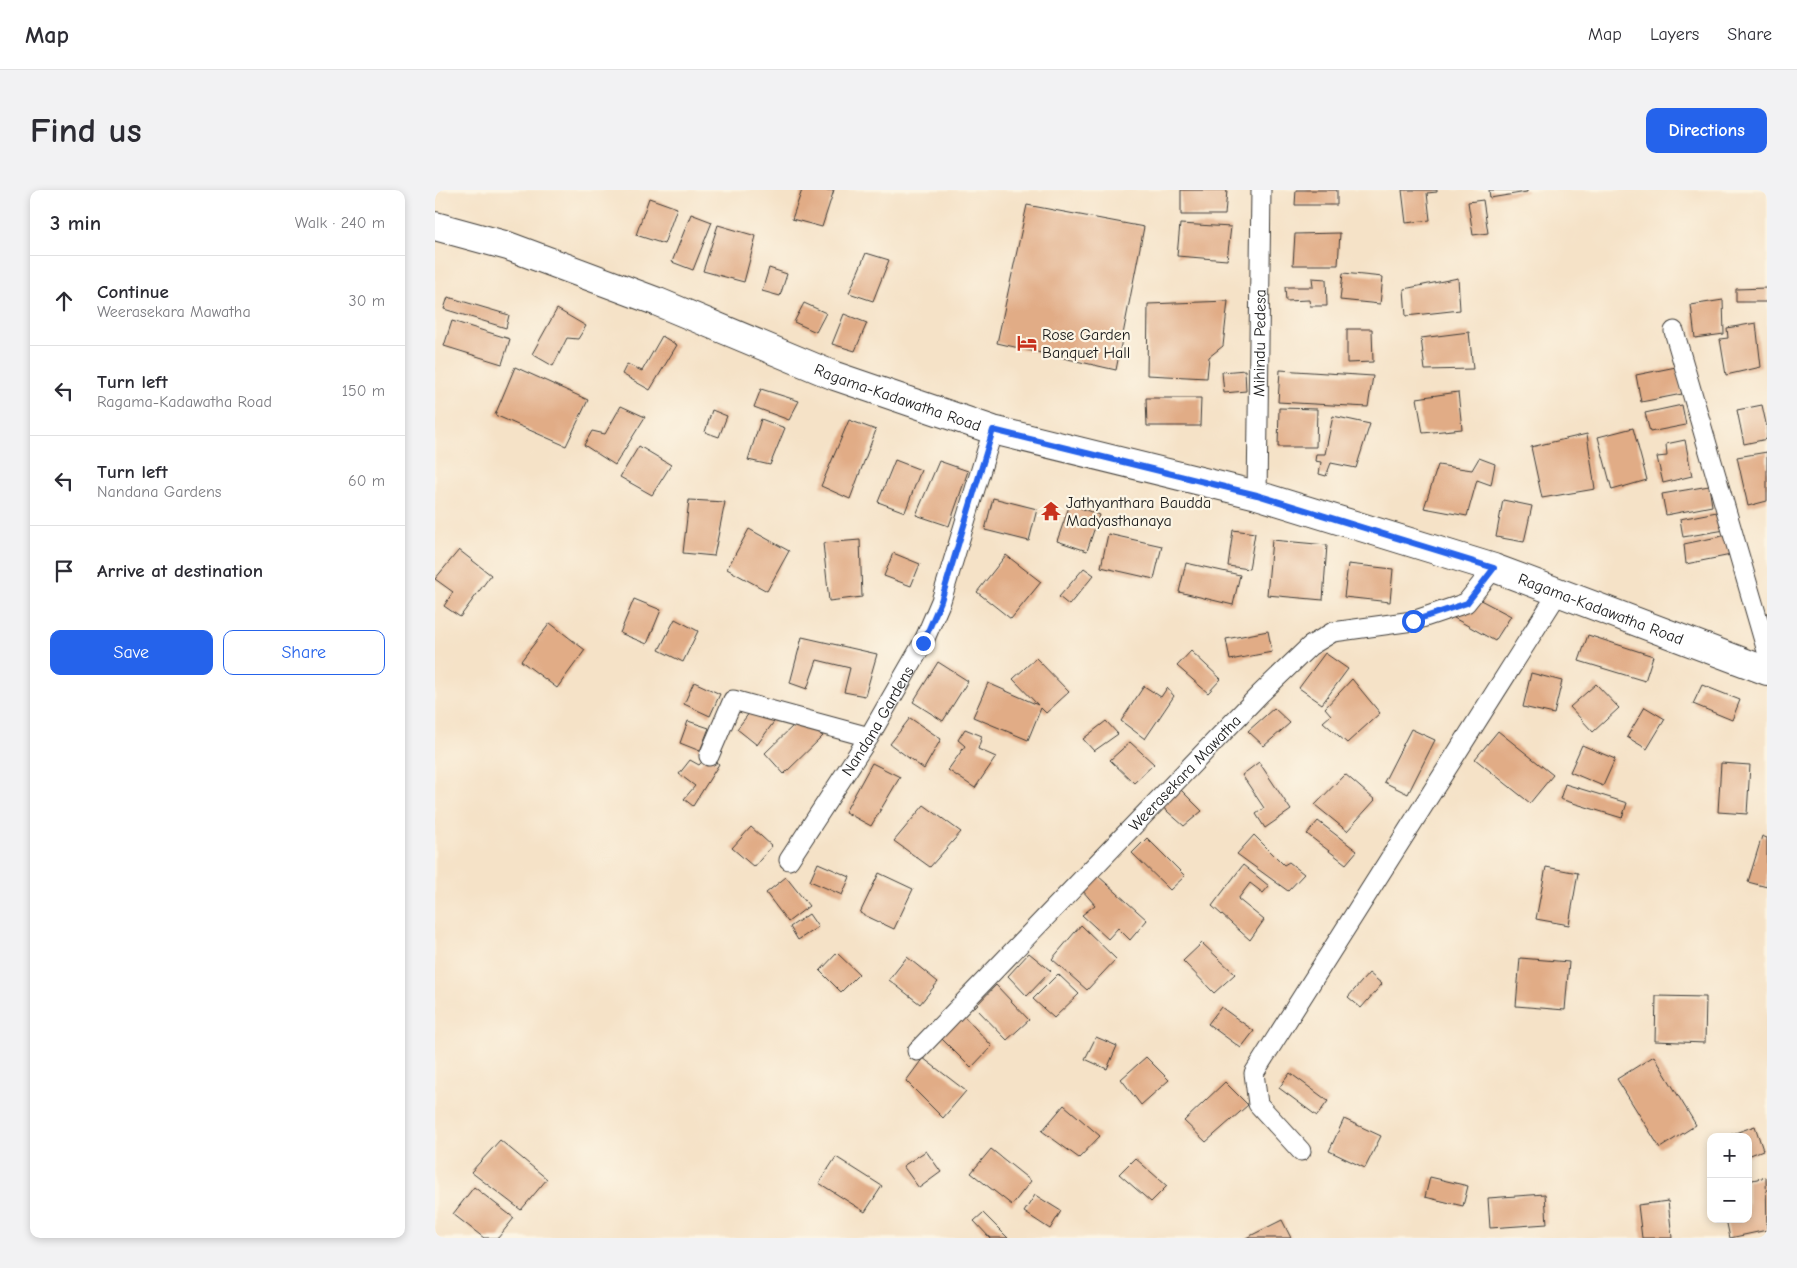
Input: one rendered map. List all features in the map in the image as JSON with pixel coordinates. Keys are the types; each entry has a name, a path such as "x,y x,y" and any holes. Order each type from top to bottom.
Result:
{"main road":[{"name":"Ragama-Kadawatha Road","path":"435,226 508,246 658,302 835,376 993,430 1257,495 1494,568 1767,671"}],"street":[{"name":"Mihindu Pedesa","path":"1257,495 1261,190"},
{"path":"1674,331 1767,651"},
{"name":"Nandana Gardens","path":"789,860 869,737 923,643 941,601 993,430"},
{"name":"Weerasekara Mawatha","path":"917,1051 1260,694 1310,646 1333,632 1413,621 1467,603 1494,568"},
{"path":"1301,1151 1258,1104 1254,1073 1557,593"},
{"path":"709,756 733,700 869,737"}],"building":[{"path":"802,190 834,190 822,227 792,219"},
{"path":"1181,190 1227,190 1225,215 1181,215"},
{"path":"1296,190 1337,190 1337,205 1295,205"},
{"path":"1402,190 1437,190 1437,192 1427,193 1430,220 1406,223"},
{"path":"1489,190 1527,190 1527,192 1490,198"},
{"path":"649,198 677,208 664,244 636,235"},
{"path":"1483,200 1488,233 1473,235 1468,202"},
{"path":"1027,205 1144,227 1116,370 997,343"},
{"path":"691,214 712,222 693,270 672,262"},
{"path":"1180,224 1231,227 1227,260 1177,256"},
{"path":"718,225 756,236 744,282 703,271"},
{"path":"1340,233 1338,265 1293,265 1295,234"},
{"path":"866,253 889,260 873,301 849,293"},
{"path":"769,268 787,274 780,296 762,291"},
{"path":"1343,273 1383,277 1380,304 1340,300"},
{"path":"1312,278 1326,279 1327,306 1310,306 1309,300 1286,301 1285,287 1313,287"},
{"path":"1458,278 1460,310 1406,316 1404,289"},
{"path":"1767,288 1767,302 1736,302 1736,289"},
{"path":"448,297 509,315 506,328 444,309"},
{"path":"1723,300 1724,334 1695,338 1691,305"},
{"path":"1228,301 1223,346 1209,357 1207,378 1147,375 1148,304"},
{"path":"804,303 826,313 816,332 794,322"},
{"path":"557,309 586,326 578,339 567,338 553,366 532,354"},
{"path":"844,314 867,323 855,351 832,344"},
{"path":"452,321 510,339 502,364 444,346"},
{"path":"1756,323 1761,367 1726,375 1720,339 1728,338 1727,328"},
{"path":"1347,329 1372,329 1373,362 1347,363"},
{"path":"1469,332 1473,369 1425,370 1421,338"},
{"path":"662,336 677,345 650,390 622,374 627,364 642,371"},
{"path":"515,367 588,400 566,446 495,415"},
{"path":"1676,367 1682,394 1641,402 1636,375"},
{"path":"1245,370 1246,391 1224,393 1222,372"},
{"path":"1280,370 1373,376 1368,407 1278,402"},
{"path":"761,389 799,401 789,420 754,407"},
{"path":"1458,392 1462,429 1423,433 1417,398"},
{"path":"1146,398 1201,398 1200,426 1147,426"},
{"path":"1682,405 1686,425 1650,432 1645,413"},
{"path":"1762,405 1767,428 1767,439 1744,444 1737,410"},
{"path":"621,406 645,417 615,465 584,445 592,431 605,434"},
{"path":"1279,408 1317,409 1316,447 1278,447"},
{"path":"712,410 727,416 719,437 705,432"},
{"path":"1333,416 1370,424 1356,468 1331,463 1326,476 1319,474 1321,462 1315,461 1316,454 1325,454"},
{"path":"761,419 785,428 770,465 748,460"},
{"path":"849,420 876,430 850,499 821,486"},
{"path":"1633,428 1647,480 1612,490 1598,437"},
{"path":"1587,434 1595,489 1542,498 1531,447"},
{"path":"1685,440 1692,476 1663,483 1657,457 1667,456 1666,444"},
{"path":"639,446 671,465 652,495 620,477"},
{"path":"1767,452 1767,501 1748,506 1737,457"},
{"path":"1479,458 1495,464 1491,485 1477,480 1467,516 1424,508 1438,465 1472,470"},
{"path":"895,460 921,470 905,512 878,502"},
{"path":"939,461 968,471 949,526 916,515"},
{"path":"1709,486 1712,506 1666,515 1662,494"},
{"path":"993,498 1037,509 1029,541 985,530"},
{"path":"689,500 725,502 714,556 683,553"},
{"path":"1503,500 1532,506 1524,542 1496,537"},
{"path":"1070,504 1099,515 1087,551 1057,541"},
{"path":"1722,511 1725,530 1683,537 1680,519"},
{"path":"749,529 789,551 767,591 727,569"},
{"path":"1233,530 1255,533 1249,569 1228,566"},
{"path":"1108,534 1162,546 1154,579 1101,567"},
{"path":"1727,535 1731,555 1686,564 1684,544"},
{"path":"860,540 862,597 829,601 823,543"},
{"path":"1272,540 1327,545 1323,600 1267,595"},
{"path":"459,550 491,575 460,617 444,606 453,592 435,579"},
{"path":"893,553 920,564 911,586 884,576"},
{"path":"1006,555 1041,582 1011,619 977,592"},
{"path":"1186,563 1240,575 1233,605 1179,592"},
{"path":"1348,564 1393,569 1390,602 1344,597"},
{"path":"1084,568 1094,575 1069,605 1059,597"},
{"path":"1467,593 1511,616 1495,641 1454,618"},
{"path":"634,599 661,610 647,644 620,633"},
{"path":"675,619 698,631 683,662 659,650"},
{"path":"550,623 585,650 557,688 521,661"},
{"path":"1268,631 1272,652 1230,660 1226,639"},
{"path":"1588,635 1653,656 1645,681 1579,661"},
{"path":"802,637 877,654 865,696 844,692 850,668 817,660 807,689 790,683"},
{"path":"1191,651 1221,679 1208,693 1177,666"},
{"path":"1325,653 1348,669 1322,704 1299,688"},
{"path":"1036,658 1069,692 1046,713 1041,708 1028,740 973,717 988,683 1038,705 1013,679"},
{"path":"938,662 968,681 943,721 913,702"},
{"path":"1531,673 1562,681 1554,714 1523,707"},
{"path":"1352,679 1380,713 1347,743 1323,722 1331,715 1325,708"},
{"path":"694,682 720,694 710,716 684,704"},
{"path":"1596,684 1619,708 1593,732 1570,707"},
{"path":"1702,685 1740,700 1732,720 1693,704"},
{"path":"1144,686 1161,697 1167,688 1174,696 1145,739 1121,721"},
{"path":"756,704 776,719 757,745 737,729"},
{"path":"1645,707 1665,719 1647,749 1627,737"},
{"path":"1274,708 1290,723 1264,746 1248,731"},
{"path":"910,718 941,739 924,769 890,744"},
{"path":"688,721 709,728 700,751 680,743"},
{"path":"1106,721 1118,734 1094,751 1083,739"},
{"path":"797,722 823,736 784,774 765,753"},
{"path":"965,729 982,736 978,749 996,757 975,788 948,770 965,746 958,740"},
{"path":"1411,729 1435,740 1408,794 1384,782"},
{"path":"1498,731 1553,775 1530,803 1475,759"},
{"path":"1130,742 1154,764 1134,783 1110,760"},
{"path":"1582,745 1615,759 1603,786 1570,772"},
{"path":"708,755 719,764 693,806 684,799 695,786 679,774 690,760 699,765"},
{"path":"1259,762 1291,810 1265,828 1256,814 1264,808 1242,775"},
{"path":"872,763 900,777 871,826 845,812"},
{"path":"1721,763 1750,765 1747,814 1718,812"},
{"path":"1345,774 1375,800 1347,831 1315,805"},
{"path":"1565,784 1627,803 1622,818 1560,799"},
{"path":"1178,787 1202,811 1184,826 1160,805"},
{"path":"924,805 961,832 930,867 894,841"},
{"path":"1318,821 1357,851 1346,864 1307,834"},
{"path":"751,827 772,846 754,867 732,848"},
{"path":"1254,835 1284,865 1289,862 1304,874 1288,891 1237,854"},
{"path":"1762,836 1767,838 1767,887 1748,882"},
{"path":"1147,838 1185,876 1170,890 1132,853"},
{"path":"818,863 850,877 842,895 810,881"},
{"path":"1243,865 1269,886 1263,893 1250,883 1238,899 1264,920 1250,940 1212,906"},
{"path":"1546,867 1578,873 1569,925 1536,919"},
{"path":"879,873 913,889 894,929 860,913"},
{"path":"1097,875 1147,920 1130,940 1118,928 1108,939 1082,915 1095,905 1082,890"},
{"path":"786,877 809,906 788,922 766,893"},
{"path":"809,914 818,927 798,940 790,927"},
{"path":"1081,925 1116,959 1087,990 1052,959"},
{"path":"1202,943 1235,974 1214,993 1183,961"},
{"path":"837,953 859,974 841,992 820,971"},
{"path":"1029,953 1051,971 1027,996 1008,976"},
{"path":"907,957 938,982 920,1004 889,980"},
{"path":"1520,958 1569,962 1565,1010 1516,1006"},
{"path":"1369,973 1382,984 1361,1008 1348,997"},
{"path":"1058,974 1079,994 1054,1018 1033,999"},
{"path":"996,985 1029,1020 1007,1040 975,1007"},
{"path":"1656,996 1706,997 1705,1043 1655,1041"},
{"path":"1221,1007 1254,1031 1241,1048 1208,1024"},
{"path":"960,1012 992,1046 971,1068 941,1038"},
{"path":"1096,1037 1117,1046 1107,1069 1085,1059"},
{"path":"1654,1056 1696,1125 1660,1148 1617,1079"},
{"path":"1146,1057 1169,1080 1141,1105 1121,1079"},
{"path":"923,1058 966,1091 943,1118 906,1081"},
{"path":"1290,1073 1328,1101 1317,1116 1279,1088"},
{"path":"1225,1082 1248,1105 1206,1142 1184,1121"},
{"path":"1064,1105 1100,1136 1079,1158 1042,1131"},
{"path":"1344,1119 1381,1136 1365,1168 1329,1151"},
{"path":"1755,1126 1763,1150 1752,1154 1752,1133 1735,1133"},
{"path":"500,1140 547,1179 521,1210 471,1172"},
{"path":"991,1149 1031,1181 1012,1205 971,1173"},
{"path":"926,1151 941,1172 919,1188 903,1166"},
{"path":"836,1157 882,1186 865,1212 819,1183"},
{"path":"1135,1158 1167,1186 1151,1202 1119,1174"},
{"path":"1430,1177 1468,1186 1463,1206 1425,1197"},
{"path":"1766,1177 1767,1230 1730,1238 1727,1223 1752,1223 1752,1180"},
{"path":"474,1187 514,1218 498,1238 484,1238 453,1214"},
{"path":"1545,1194 1547,1224 1490,1228 1488,1198"},
{"path":"1035,1195 1061,1211 1050,1229 1024,1212"},
{"path":"1668,1201 1672,1238 1642,1238 1638,1205"},
{"path":"983,1213 1008,1238 990,1238 974,1221"},
{"path":"1282,1220 1291,1238 1246,1238"}],"place":[{"name":"Rose Garden Banquet Hall","path":"1027,343"},
{"name":"Jathyanthara Baudda Madyasthanaya","path":"1051,511"}],"route":[{"path":"923,643 941,601 993,430 1257,495 1494,568 1467,603 1413,621"}]}
